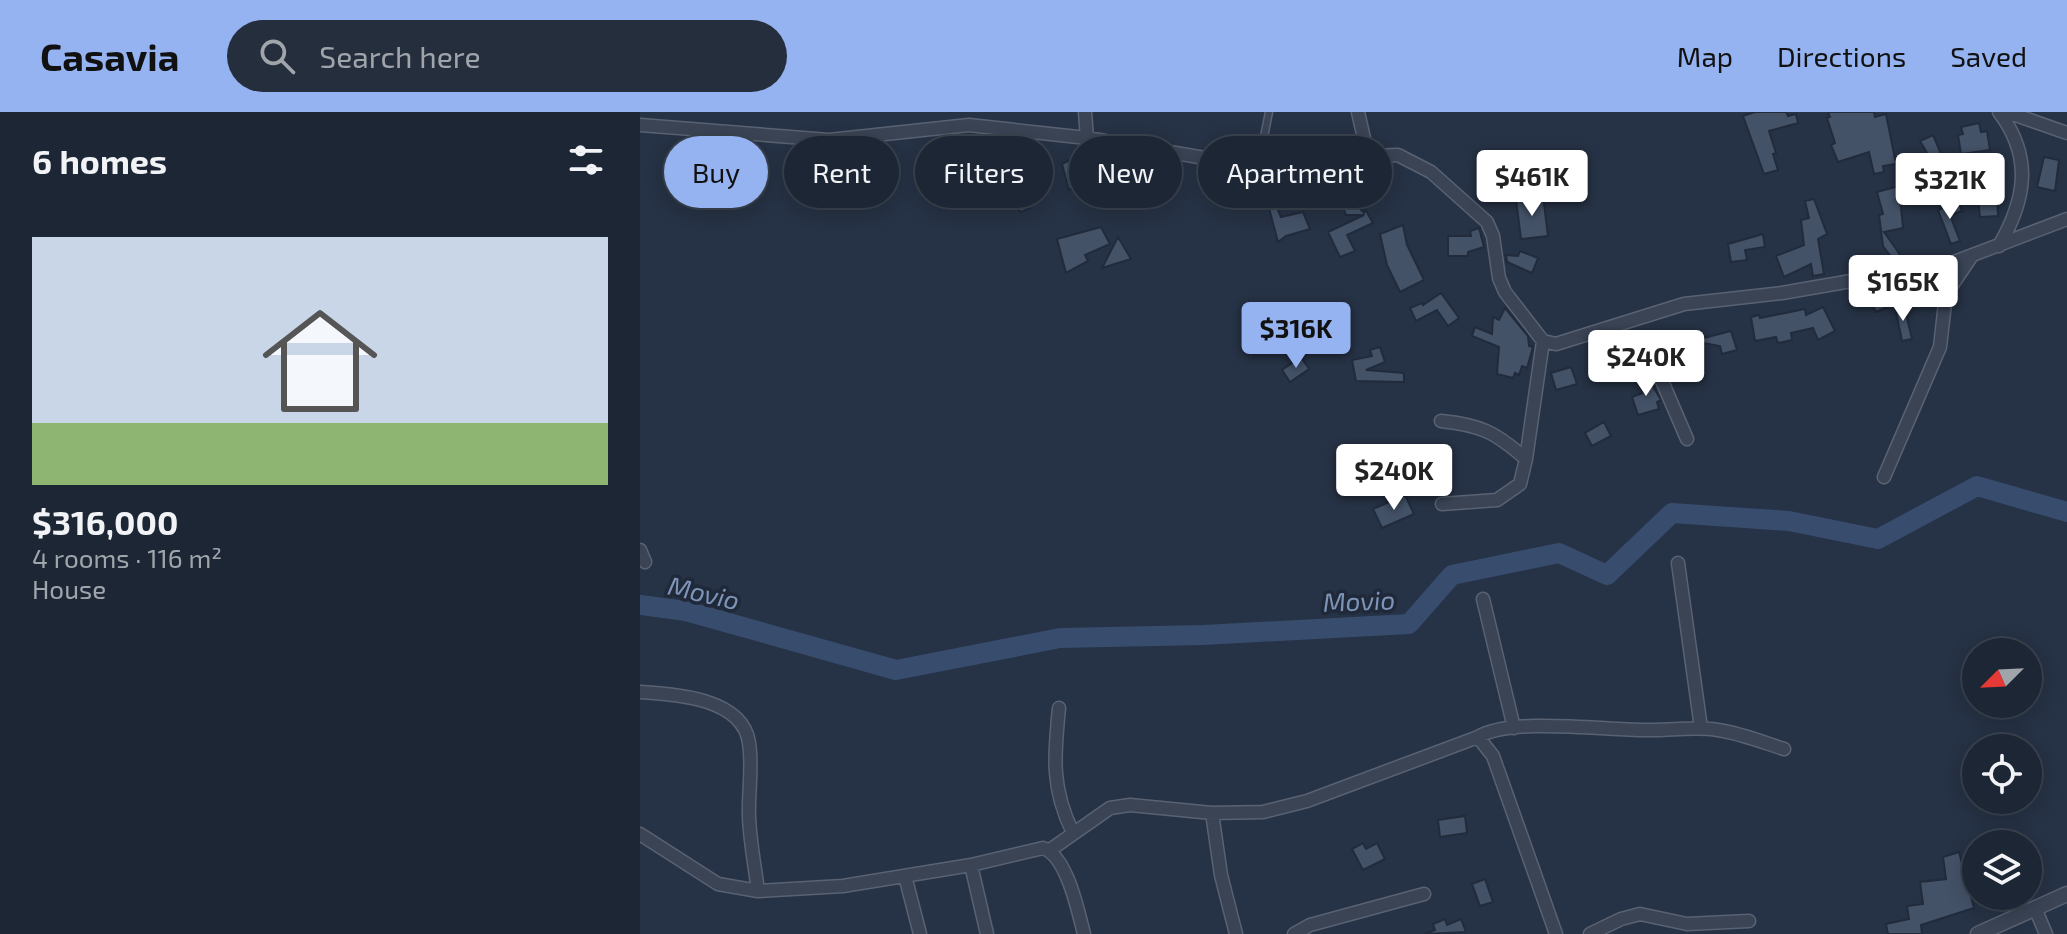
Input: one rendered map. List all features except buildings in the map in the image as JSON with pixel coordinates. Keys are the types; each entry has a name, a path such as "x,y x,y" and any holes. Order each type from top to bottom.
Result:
{"street":[{"path":"1085,112 1087,136"},
{"path":"1358,112 1363,136"},
{"path":"1999,112 2013,131 2022,159 2023,184 2010,227 1999,246"},
{"path":"2008,112 2067,133"},
{"path":"640,125 829,140 969,125 1069,136"},
{"path":"1392,155 1411,160 1431,172 1477,210 1493,236 1499,278 1505,292 1543,341 1520,484 1505,496 1488,501 1442,504"},
{"path":"1543,341 1565,343 1684,304 1782,293 1928,268 1971,257 2067,219"},
{"path":"1884,477 1940,347 1946,294 1971,257"},
{"path":"1613,327 1622,345 1659,374 1687,439"},
{"path":"1441,421 1494,432 1526,459"},
{"path":"1678,563 1701,728"},
{"path":"1483,599 1514,728"},
{"path":"640,692 707,701 734,716 744,727 750,746 749,818 758,891"},
{"path":"1059,708 1055,750 1057,792 1073,833"},
{"path":"640,834 718,884 758,891 817,889 971,865 1033,849 1050,850 1094,817 1121,805 1212,813 1263,812 1307,801 1497,730 1648,731 1701,728 1733,733 1784,749"},
{"path":"1478,737 1493,756 1556,934"},
{"path":"1212,813 1221,875 1236,934"},
{"path":"1050,850 1068,879 1084,934"},
{"path":"971,865 987,934"},
{"path":"905,876 920,934"},
{"path":"1294,934 1310,925 1424,894"},
{"path":"2042,905 2067,894"},
{"path":"1978,934 2031,910"},
{"path":"2036,910 2046,934"},
{"path":"1590,934 1621,919 1640,914 1687,924 1749,921"}],"lane":[{"path":"1264,136 1269,112"}],"waterway":[{"name":"Movio","path":"640,605 686,611 896,670 1060,638 1203,635 1409,624 1452,575 1559,553 1607,575 1672,513 1789,521 1878,539 1977,486 2067,512"}]}
